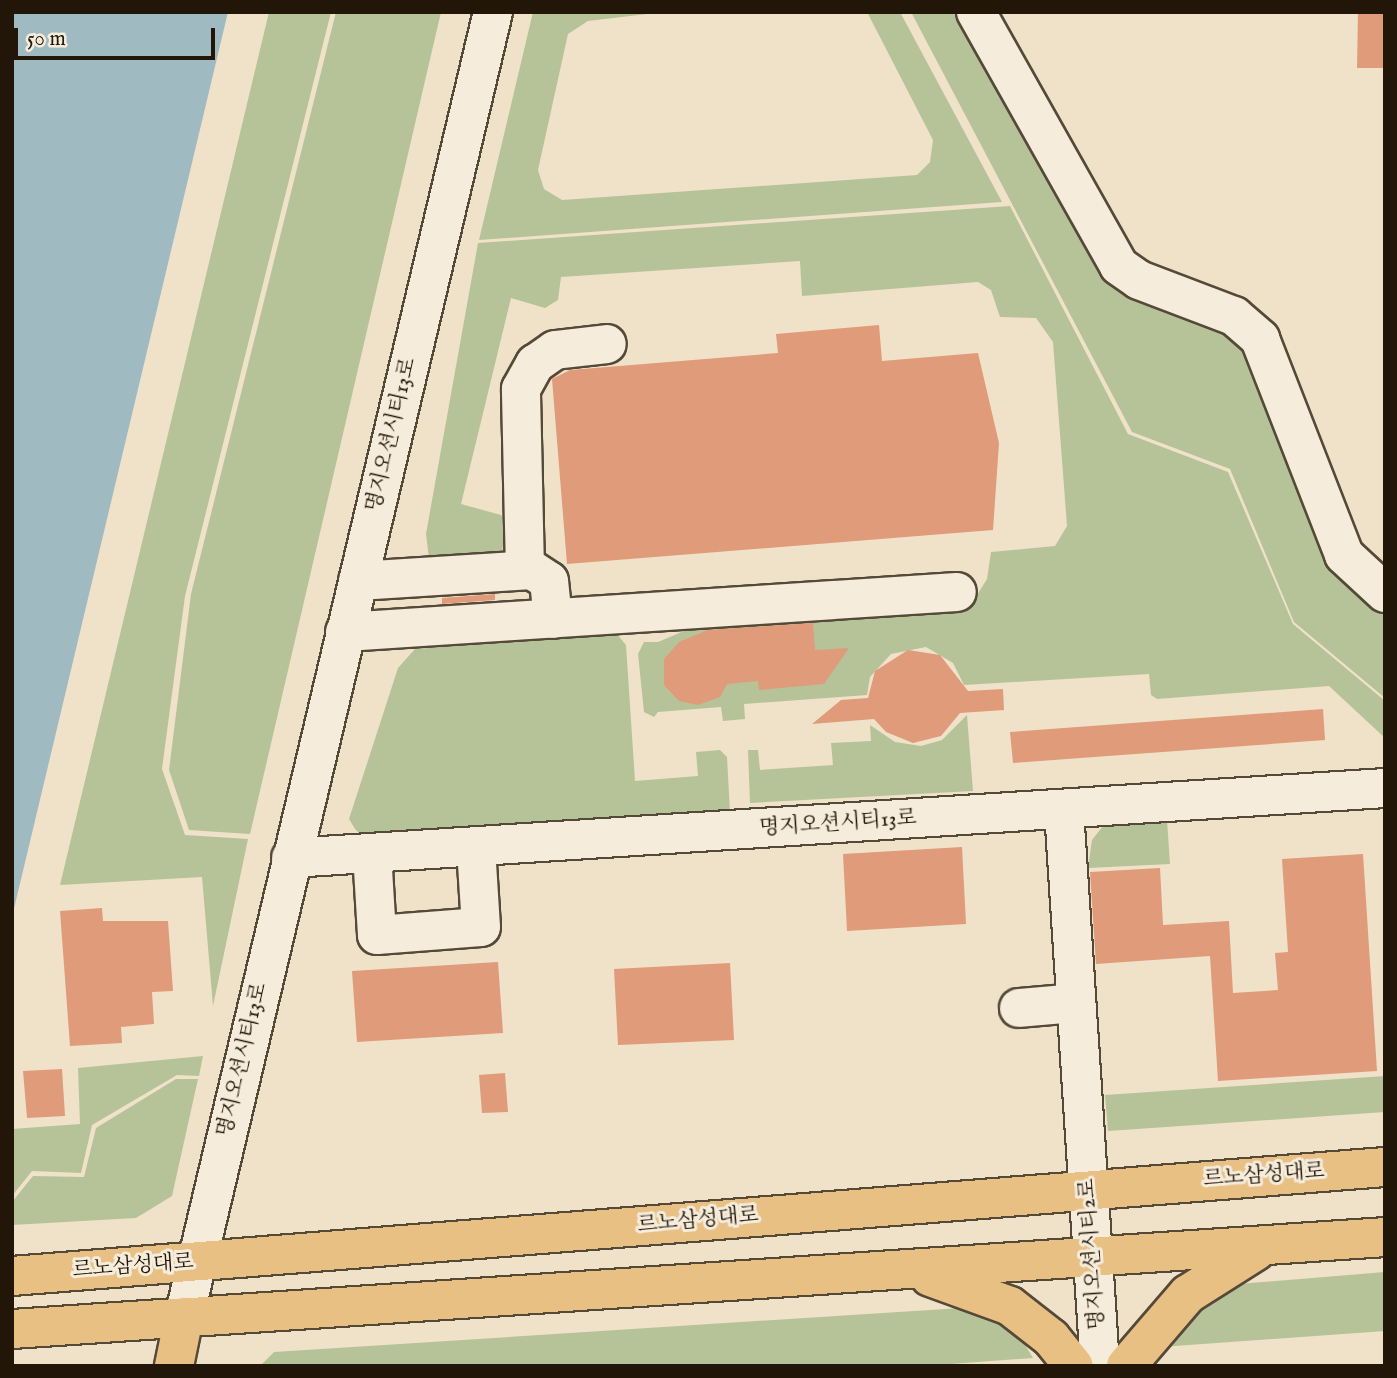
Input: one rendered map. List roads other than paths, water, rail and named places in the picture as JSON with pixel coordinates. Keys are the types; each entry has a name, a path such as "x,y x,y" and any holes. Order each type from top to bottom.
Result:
{"main road":[{"name":"르노삼성대로","path":"12,1276 1385,1167"},
{"path":"12,1329 1385,1237"},
{"path":"1126,1366 1188,1294 1268,1245"},
{"path":"897,1270 975,1290 1010,1306 1051,1338 1074,1366"},
{"path":"174,1366 184,1317"}],"street":[{"name":"명지오션시티13로","path":"184,1317 194,1263 493,12"},
{"path":"976,12 1119,266 1139,280 1234,317 1260,339 1344,555 1385,593"},
{"path":"525,570 521,389 535,365 555,350 607,344"},
{"path":"358,581 525,570 549,581 553,619"},
{"path":"345,632 957,592"},
{"name":"명지오션시티13로","path":"291,858 1385,788"},
{"name":"명지오션시티2로","path":"1064,810 1100,1366"},
{"path":"372,853 377,935 481,928 476,847"},
{"path":"1019,1008 1076,1003"}],"water":[{"path":"12,12 228,12 12,917"}]}
